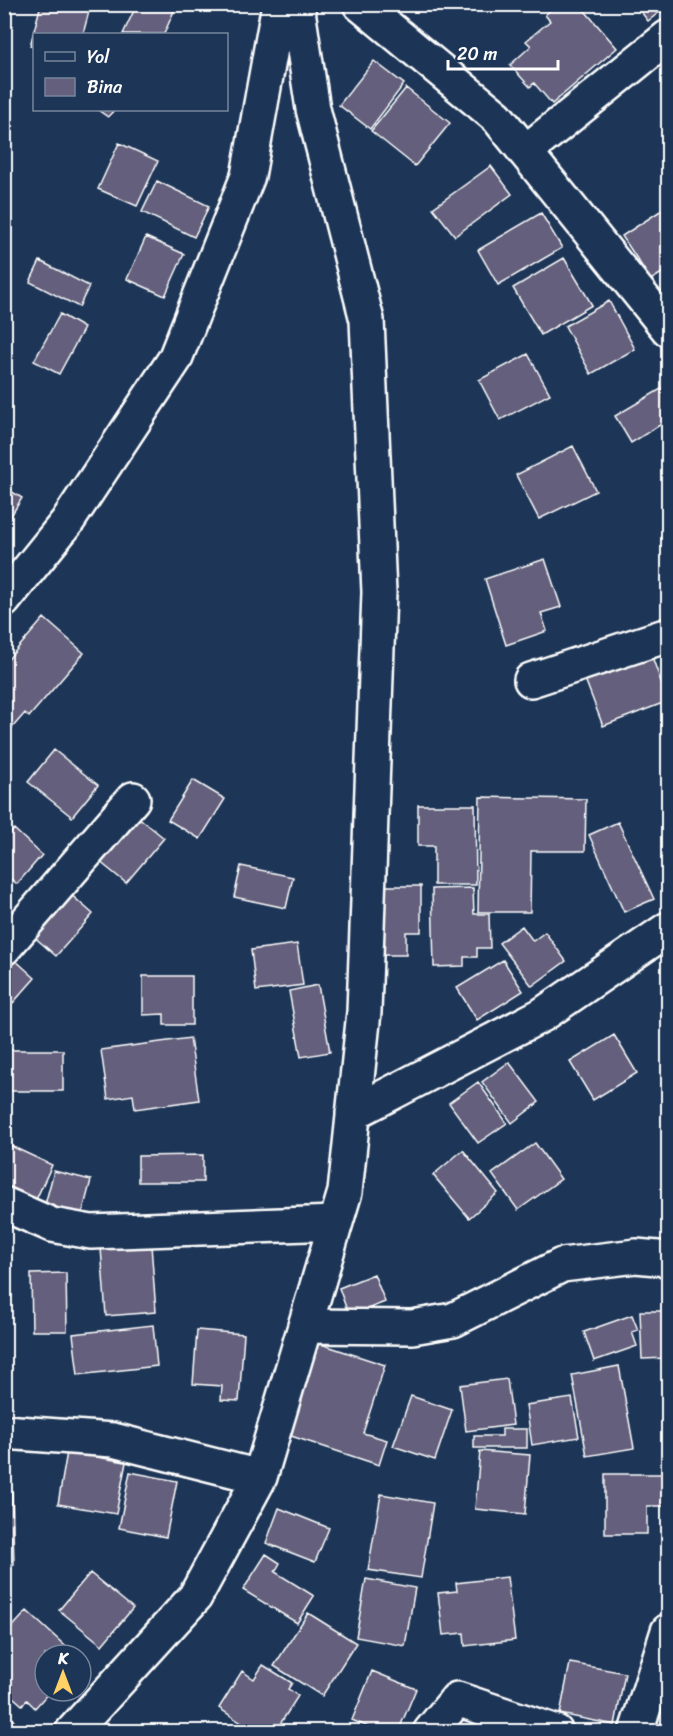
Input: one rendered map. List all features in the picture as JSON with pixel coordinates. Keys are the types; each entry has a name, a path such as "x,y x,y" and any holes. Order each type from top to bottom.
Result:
{"street":[{"path":"4,600 68,522 175,359 248,176 279,4"},
{"path":"72,1731 195,1597 260,1477 345,1192 364,1012 378,592 367,320 313,109 297,4"},
{"path":"360,4 497,117 669,329"},
{"path":"525,152 669,37"},
{"path":"531,680 669,634"},
{"path":"4,948 133,798"},
{"path":"353,1113 542,1015 669,929"},
{"path":"4,1204 52,1225 91,1232 335,1223"},
{"path":"305,1326 412,1327 453,1320 562,1265 636,1256 669,1259"},
{"path":"4,1432 113,1440 260,1477"},
{"path":"636,1731 669,1631"},
{"path":"430,1731 457,1699 556,1731"}],"building":[{"path":"41,4 91,4 83,33 33,33"},
{"path":"137,4 177,4 164,33 123,33"},
{"path":"556,4 579,4 617,48 552,104 534,83 530,87 510,65 531,46 526,41 550,21 545,15"},
{"path":"635,4 668,4 668,21 661,11 648,21"},
{"path":"374,61 404,84 370,129 339,105"},
{"path":"406,88 450,123 415,166 371,131"},
{"path":"99,111 113,111 108,117"},
{"path":"119,143 158,161 137,206 98,189"},
{"path":"491,166 512,194 455,236 433,208"},
{"path":"157,181 209,206 194,237 142,212"},
{"path":"668,206 668,269 651,280 622,236"},
{"path":"541,213 562,248 498,285 478,250"},
{"path":"146,237 184,254 165,296 127,279"},
{"path":"564,258 592,305 541,335 513,288"},
{"path":"40,261 89,286 79,307 30,282"},
{"path":"609,301 635,349 591,374 565,326"},
{"path":"60,314 84,328 59,374 34,361"},
{"path":"528,354 550,394 500,420 479,380"},
{"path":"666,386 668,420 631,443 615,416"},
{"path":"573,446 596,491 539,519 516,475"},
{"path":"668,471 668,485 663,474"},
{"path":"4,487 22,498 4,527"},
{"path":"545,559 561,607 541,613 547,631 506,645 485,579"},
{"path":"44,618 84,653 29,717 25,713 4,737 4,664"},
{"path":"651,654 668,701 603,726 585,679"},
{"path":"54,750 98,785 72,817 28,782"},
{"path":"193,780 225,799 200,839 168,820"},
{"path":"480,797 586,799 585,851 531,851 530,912 478,912"},
{"path":"418,805 475,805 476,885 434,885 434,846 418,846"},
{"path":"132,812 164,838 126,883 94,857"},
{"path":"618,822 654,899 624,912 589,835"},
{"path":"14,829 42,855 17,884 4,873 4,840"},
{"path":"241,866 293,877 286,908 234,897"},
{"path":"379,886 421,886 421,932 406,932 406,955 379,955"},
{"path":"473,888 474,914 489,914 490,948 477,948 477,957 464,957 464,966 434,967 432,889"},
{"path":"68,892 93,914 56,956 32,935"},
{"path":"522,926 533,941 545,932 566,961 532,986 499,943"},
{"path":"297,944 303,985 256,991 251,950"},
{"path":"14,959 35,978 4,1013 4,969"},
{"path":"503,960 523,991 477,1020 457,988"},
{"path":"143,976 192,976 192,1025 164,1025 164,1014 143,1015"},
{"path":"318,985 330,1052 301,1057 289,991"},
{"path":"614,1035 637,1073 593,1100 570,1062"},
{"path":"190,1038 199,1100 135,1109 133,1095 108,1099 101,1050"},
{"path":"4,1050 63,1050 63,1091 4,1091"},
{"path":"509,1062 539,1102 512,1123 482,1082"},
{"path":"478,1082 507,1123 478,1143 449,1103"},
{"path":"535,1143 561,1179 518,1210 492,1174"},
{"path":"9,1145 52,1165 32,1208 4,1195 4,1154"},
{"path":"463,1150 498,1193 469,1218 433,1175"},
{"path":"203,1155 203,1182 138,1182 138,1156"},
{"path":"54,1171 91,1180 80,1222 43,1212"},
{"path":"151,1245 156,1312 106,1316 101,1248"},
{"path":"66,1273 67,1331 32,1331 31,1274"},
{"path":"374,1274 385,1302 349,1316 339,1288"},
{"path":"640,1311 668,1311 668,1358 642,1359"},
{"path":"632,1315 638,1330 632,1332 637,1346 594,1361 584,1332"},
{"path":"153,1325 157,1366 78,1375 73,1334"},
{"path":"197,1330 244,1334 239,1401 221,1400 222,1386 193,1384"},
{"path":"315,1342 385,1365 363,1433 387,1440 379,1465 285,1434"},
{"path":"619,1366 634,1448 587,1456 572,1375"},
{"path":"507,1379 513,1425 466,1431 460,1385"},
{"path":"411,1396 452,1410 435,1460 393,1446"},
{"path":"572,1398 579,1437 532,1445 526,1405"},
{"path":"502,1429 527,1429 527,1448 474,1448 474,1436 502,1436"},
{"path":"480,1451 530,1455 525,1514 475,1509"},
{"path":"67,1452 126,1462 116,1514 58,1504"},
{"path":"130,1472 177,1481 166,1537 119,1528"},
{"path":"605,1474 668,1474 668,1506 647,1506 647,1534 605,1534"},
{"path":"4,1492 12,1492 14,1565 4,1566"},
{"path":"381,1494 433,1503 421,1578 368,1570"},
{"path":"279,1508 329,1528 315,1562 266,1543"},
{"path":"266,1554 280,1563 275,1572 314,1596 297,1623 243,1590"},
{"path":"90,1573 133,1608 102,1645 59,1610"},
{"path":"507,1577 515,1640 465,1646 464,1633 443,1635 438,1593 457,1591 456,1583"},
{"path":"366,1579 415,1588 405,1646 356,1637"},
{"path":"27,1611 62,1643 33,1643 33,1703 39,1703 35,1708 27,1700 22,1705 4,1689 4,1636"},
{"path":"308,1613 356,1643 322,1696 274,1666"},
{"path":"570,1663 625,1673 615,1725 560,1714"},
{"path":"263,1665 292,1683 288,1689 298,1696 275,1732 255,1732 219,1708 242,1671 254,1679"},
{"path":"372,1671 416,1689 398,1732 380,1732 352,1720"},
{"path":"4,1708 22,1732 4,1732"}]}
